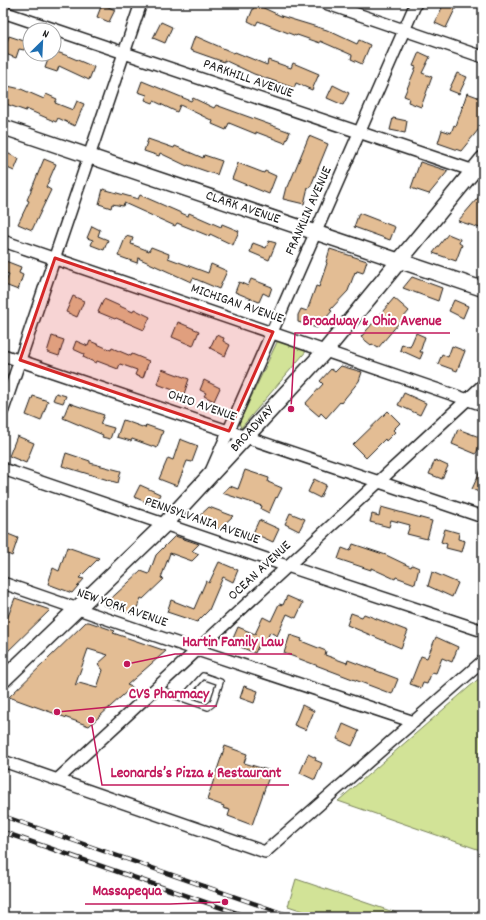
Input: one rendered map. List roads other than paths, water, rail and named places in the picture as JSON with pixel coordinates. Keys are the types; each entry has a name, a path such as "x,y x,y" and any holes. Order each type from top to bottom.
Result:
{"main road":[{"name":"BROADWAY","path":"5,676 165,524 246,437 326,350 400,260 478,172 483,159"}],"street":[{"path":"3,410 141,3"},
{"path":"325,3 483,57"},
{"name":"FRANKLIN AVENUE","path":"208,478 416,3"},
{"name":"PARKHILL AVENUE","path":"3,12 478,172"},
{"name":"CLARK AVENUE","path":"3,127 483,289"},
{"name":"MICHIGAN AVENUE","path":"3,241 326,350 483,405"},
{"name":"OHIO AVENUE","path":"3,355 483,517"},
{"name":"OCEAN AVENUE","path":"57,780 483,385"},
{"name":"PENNSYLVANIA AVENUE","path":"3,469 483,631"},
{"name":"NEW YORK AVENUE","path":"3,583 197,650 414,722"},
{"path":"3,761 265,852 483,661"}],"lane":[{"path":"157,686 173,695 208,707 213,703 220,682 203,676 183,698"}],"railway":[{"path":"3,816 293,917"},
{"path":"3,832 248,917"}],"place":[{"name":"Broadway & Ohio Avenue","path":"291,409"},
{"name":"Hartin Family Law","path":"127,664"},
{"name":"CVS Pharmacy","path":"57,712"},
{"name":"Leonards’s Pizza & Restaurant","path":"91,720"},
{"name":"Massapequa","path":"225,902"}]}
